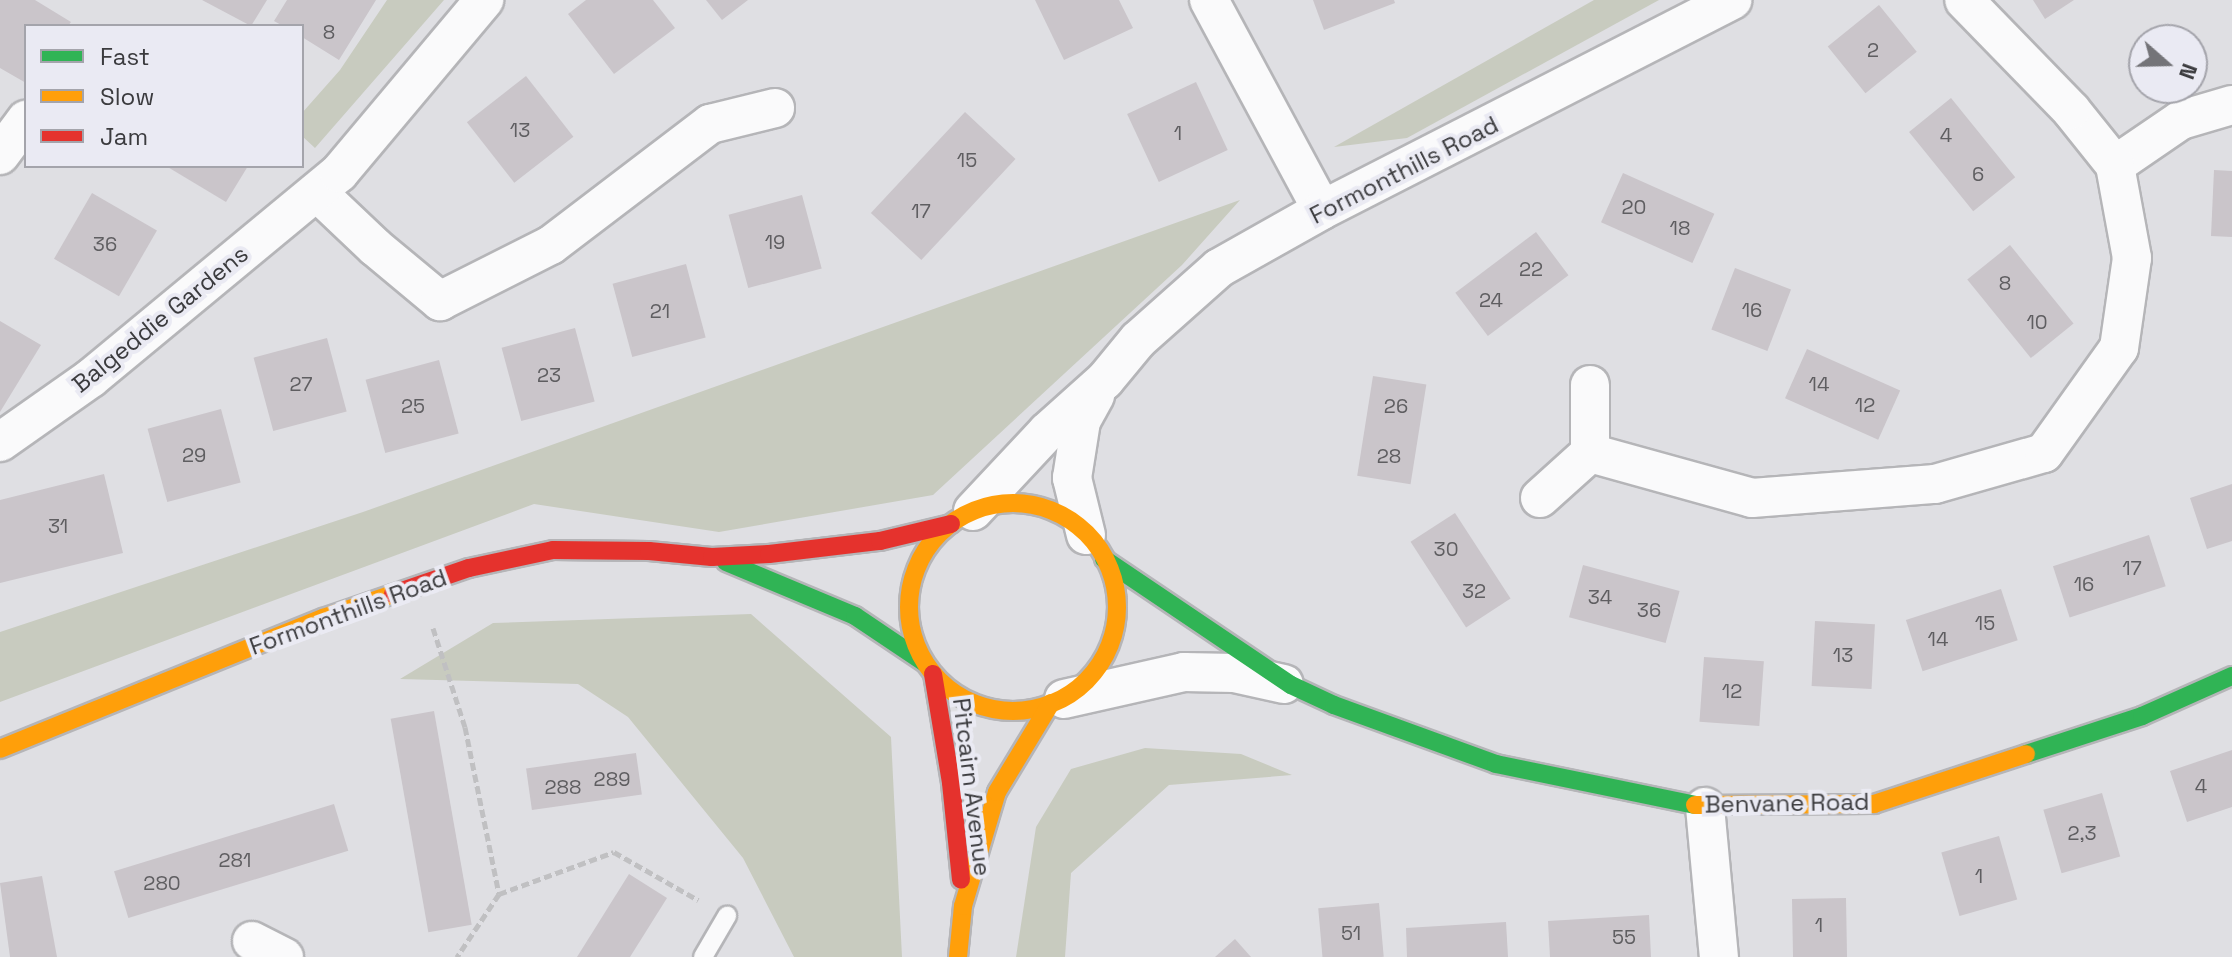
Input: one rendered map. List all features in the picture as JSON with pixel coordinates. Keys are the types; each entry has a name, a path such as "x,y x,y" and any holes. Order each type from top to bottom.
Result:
{"street":[{"name":"Balgeddie Gardens","path":"0,442 91,378 339,173 484,0"},
{"path":"1209,0 1322,210"},
{"name":"Formonthills Road","path":"0,749 323,618 469,568 553,550 649,551 712,557 880,541 962,517 1047,432 1105,380 1138,340 1219,268 1322,210 1732,0"},
{"path":"1590,453 1752,498 1935,484 2044,453 2119,348 2132,258 2115,165 2071,110 1964,0"},
{"path":"2115,165 2181,120 2232,105"},
{"path":"317,192 375,247 440,301 551,245 710,124 775,108"},
{"path":"0,155 24,123"},
{"name":"Formonthills Road","path":"1095,547 1072,478 1074,449 1081,421 1105,380"},
{"path":"1540,498 1590,453 1590,385"},
{"path":"1005,503 1039,506 1071,520 1095,547 1112,576 1117,611 1110,646 1092,676 1058,701 1031,711 996,711 964,700 929,669 918,652 909,620 911,586 922,554 962,517 1005,503"},
{"name":"Benvane Road","path":"1095,547 1291,685 1334,705 1496,764 1705,807 1874,804 2142,716 2232,676"},
{"name":"Formonthills Road","path":"712,557 763,575 855,616 929,669"},
{"name":"Pitcairn Avenue","path":"929,669 951,783 963,906"},
{"name":"Benvane Road","path":"1058,701 1184,672 1234,673 1291,685"},
{"name":"Pitcairn Avenue","path":"958,957 963,906 997,792 1058,701"},
{"path":"1705,807 1719,957"}],"lane":[{"path":"703,957 727,916"}],"path":[{"path":"419,585 465,727 499,894"},
{"path":"457,957 499,894 614,852 727,916"}],"shaded area":[{"path":"387,0 444,0 315,148 304,138 304,111 340,70"},
{"path":"1594,0 1659,0 1407,138 1334,147"},
{"path":"1240,200 1182,265 933,495 719,532 534,504 0,702 0,632 363,512"},
{"path":"751,614 891,737 902,957 794,957 743,858 628,717 578,684 400,679 493,623"},
{"path":"1145,748 1241,754 1292,775 1169,785 1071,873 1065,957 1016,957 1036,827 1071,769"}],"building":[{"path":"0,0 35,0 71,22 24,24 24,82 0,68"},
{"path":"202,0 267,0 252,24"},
{"path":"287,0 376,0 339,60 304,38 304,24 279,24 274,21"},
{"path":"586,0 653,0 675,28 614,74 568,14"},
{"path":"706,0 748,0 722,20"},
{"path":"1035,0 1119,0 1133,28 1064,60"},
{"path":"1313,0 1394,0 1395,3 1324,30"},
{"path":"2033,0 2074,0 2045,19"},
{"path":"1879,5 1917,52 1865,93 1828,47"},
{"path":"526,76 573,137 514,183 467,122"},
{"path":"1196,82 1228,150 1159,182 1127,114"},
{"path":"1951,98 2015,177 1973,211 1909,132"},
{"path":"965,112 1015,159 921,260 871,213"},
{"path":"169,168 247,168 226,202"},
{"path":"2214,170 2232,171 2232,237 2211,236"},
{"path":"1623,173 1714,214 1692,263 1601,222"},
{"path":"92,193 157,230 119,296 54,259"},
{"path":"802,195 822,268 748,288 729,215"},
{"path":"1536,232 1568,275 1488,336 1455,293"},
{"path":"2010,245 2074,323 2031,358 1967,280"},
{"path":"686,264 706,337 632,357 613,284"},
{"path":"1735,268 1791,290 1767,351 1711,330"},
{"path":"0,321 41,345 0,412"},
{"path":"575,328 595,401 521,421 502,348"},
{"path":"327,338 347,411 273,431 254,358"},
{"path":"1807,349 1900,390 1878,440 1785,398"},
{"path":"439,360 459,433 385,453 366,380"},
{"path":"1373,376 1426,384 1411,484 1357,476"},
{"path":"221,409 241,482 167,502 148,429"},
{"path":"104,474 123,553 0,583 0,500"},
{"path":"2232,484 2232,541 2207,549 2190,498"},
{"path":"1455,513 1511,599 1466,627 1411,542"},
{"path":"2149,535 2166,586 2070,618 2053,566"},
{"path":"1583,565 1680,591 1666,643 1569,617"},
{"path":"2001,589 2018,640 1923,671 1906,620"},
{"path":"1815,621 1875,624 1872,689 1812,686"},
{"path":"1704,657 1764,661 1759,726 1699,722"},
{"path":"434,711 472,925 428,932 391,719"},
{"path":"2232,750 2232,807 2187,822 2170,771"},
{"path":"636,753 642,795 532,810 526,768"},
{"path":"2102,793 2120,856 2062,873 2043,810"},
{"path":"334,804 348,851 128,918 114,871"},
{"path":"1999,836 2017,899 1960,916 1941,853"},
{"path":"629,874 667,898 630,957 577,957"},
{"path":"42,876 57,957 10,957 0,883"},
{"path":"1846,898 1847,957 1793,957 1792,899"},
{"path":"1379,903 1384,957 1322,957 1318,908"},
{"path":"1649,915 1651,957 1550,957 1548,921"},
{"path":"1506,922 1508,957 1407,957 1406,928"},
{"path":"1235,939 1251,957 1215,957"}],"traffic: fast":[{"path":"1104,559 1291,685 1334,705 1496,764 1695,805"},
{"path":"726,562 855,616 925,663"},
{"path":"2026,754 2142,716 2232,676"}],"traffic: slow":[{"path":"1013,503 1053,511 1086,534 1109,567 1117,607 1109,647 1086,680 1053,703 1013,711 973,703 940,680 917,647 909,607 917,567 940,534 973,511 1013,503"},
{"path":"0,749 323,618 393,594"},
{"path":"958,957 963,906 997,792 1051,703"},
{"path":"1695,805 1874,804 2026,754"}],"traffic: jam":[{"path":"393,594 469,568 553,550 649,551 712,557 769,554 880,541 951,524"},
{"path":"933,674 951,783 961,879"}]}
